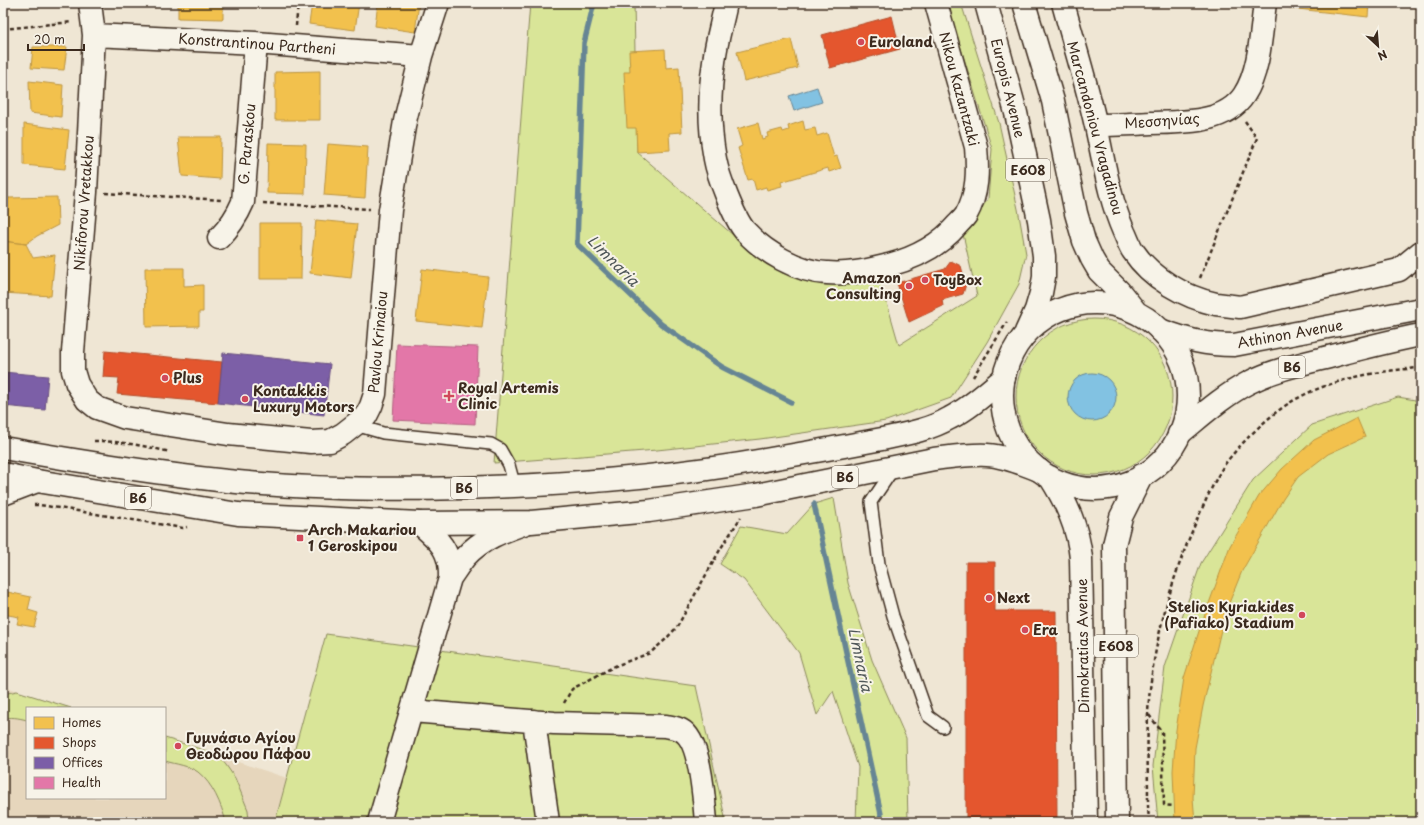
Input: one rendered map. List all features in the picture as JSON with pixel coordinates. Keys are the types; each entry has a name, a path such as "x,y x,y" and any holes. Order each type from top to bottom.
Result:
{"main road":[{"name":"Pavlou Krinaiou","path":"87,400 97,408 125,418 228,434 311,442 330,441 366,416 375,394 390,210 405,121 421,56 438,3"},
{"name":"Nikou Kazantzaki","path":"726,3 714,62 710,111 715,160 729,202 745,230 767,250 795,266 825,274 855,273 902,262 934,246 950,233 966,215 977,177 978,170 976,147 936,3"},
{"name":"Europis Avenue","path":"986,3 1016,113 1039,220 1044,256 1044,277 1041,293 1036,310 1023,336"},
{"name":"E608","path":"1024,3 1053,102 1076,213 1084,241 1099,271 1119,291 1136,312"},
{"name":"Marcandoniou Vragadinou","path":"1063,3 1096,125 1107,180 1116,210 1132,250 1142,263 1157,277 1192,296 1215,304 1240,307 1399,270 1421,252"},
{"name":"Μεσσηνίας","path":"1096,125 1190,122 1222,113 1235,106 1244,95 1250,84 1256,66 1265,3"},
{"name":"Konstrantinou Partheni","path":"92,19 256,43 421,56"},
{"name":"Nikiforou Vretakkou","path":"87,400 73,371 73,352 86,192 92,19"},
{"name":"G. Paraskou","path":"219,238 230,227 243,202 256,43"},
{"name":"E608","path":"1104,303 1115,305 1136,312 1149,320 1170,341 1177,353 1186,379 1187,407 1179,434 1163,457 1151,469 1142,475 1116,486 1088,488 1070,485 1044,473 1019,450 1008,429 1003,406 1002,387 1004,378 1011,356 1023,336 1049,315 1070,306 1081,304 1104,303"},
{"name":"Athinon Avenue","path":"1160,330 1194,342 1214,345 1234,345 1421,309"},
{"name":"Athinon Avenue","path":"1179,434 1203,414 1233,393 1247,384 1275,371 1421,335"},
{"name":"B6","path":"3,448 90,463 244,482 314,488 401,489 539,486 651,476 732,466 923,430 953,417 1004,378"},
{"name":"B6","path":"3,474 238,514 419,523 531,522 649,511 756,495 946,458 988,455 1002,458 1044,473"},
{"name":"Dimokratias Avenue","path":"1044,473 1063,498 1070,512 1080,544 1086,822"},
{"name":"E608","path":"1116,822 1114,545 1121,517 1142,475"},
{"path":"3,494 37,481"},
{"path":"379,822 450,578 465,558 488,538 502,531 531,522"},
{"path":"419,523 440,543 445,550 450,578"},
{"path":"412,711 544,722 666,726 682,730 693,746 699,765 706,822"},
{"path":"544,722 548,822"}],"lane":[{"path":"355,425 383,433 491,444 500,449 509,464 515,487"},
{"path":"894,467 871,502 879,564 893,616 928,716 943,727"}],"path":[{"path":"3,29 92,19"},
{"path":"1192,296 1257,138 1235,106"},
{"path":"970,381 1010,316"},
{"path":"1149,822 1148,715 1155,656 1170,591 1187,542 1210,492 1225,465 1248,438 1290,402 1296,399 1344,381 1398,370 1421,368"},
{"path":"544,722 572,689 615,666 650,654 676,627 721,548 756,495"},
{"path":"1148,715 1162,732 1164,805 1173,806"}],"shaded area":[{"name":"Γυμνάσιο Αγίου Θεοδώρου Πάφου","path":"3,686 68,707 26,707 26,799 166,799 166,738 287,778 274,822 3,822"}],"green space":[{"path":"530,3 634,3 637,152 740,241 782,273 822,285 881,282 899,345 977,296 963,234 988,199 992,149 947,3 961,3 999,123 1018,209 1026,254 1019,284 987,342 951,398 886,421 760,439 657,450 494,463"},
{"path":"1086,319 1102,319 1117,322 1131,328 1149,342 1163,360 1169,374 1172,397 1169,420 1163,434 1149,452 1131,466 1117,472 1102,475 1086,475 1071,472 1057,466 1039,452 1029,440 1019,420 1016,405 1016,389 1019,374 1025,360 1039,342 1051,332 1071,322"},
{"name":"Stelios Kyriakides (Pafiako) Stadium","path":"1398,397 1421,401 1421,822 1158,822 1153,766 1165,667 1201,563 1253,480 1312,425"},
{"path":"834,498 848,583 872,660 906,738 908,822 856,822 858,767 833,691 817,715 799,653 744,580 720,564 741,526 787,534 814,504"},
{"path":"326,634 696,686 726,822 275,822"},
{"path":"17,691 68,707 26,707 26,720 12,717 3,719 3,694"},
{"path":"166,738 217,754 235,778 248,810 249,822 226,822 222,808 208,782 198,772 182,765 166,761"}],"water":[{"path":"817,87 822,102 794,111 789,96"},
{"path":"1092,373 1101,375 1109,380 1114,388 1116,397 1114,406 1109,414 1101,419 1092,421 1083,419 1075,414 1070,406 1068,397 1070,388 1075,380 1083,375"}],"building: Homes":[{"path":"178,3 223,3 223,19 178,18"},
{"path":"312,3 359,3 355,30 309,24"},
{"path":"378,3 419,3 415,32 375,26"},
{"path":"1290,3 1369,3 1368,17 1289,8"},
{"path":"791,39 798,68 744,81 737,52"},
{"path":"33,47 67,47 64,70 31,68"},
{"path":"665,49 666,68 679,67 682,132 669,133 670,150 637,152 636,128 627,128 624,72 630,72 629,51"},
{"path":"320,71 320,120 275,120 275,72"},
{"path":"29,81 63,85 61,117 30,113"},
{"path":"803,121 805,130 815,128 817,136 827,133 834,157 837,156 841,168 829,172 828,168 781,182 782,186 767,190 766,187 756,190 753,179 748,180 738,148 742,146 737,129 758,123 762,139 768,137 767,133 782,129 783,132 789,130 788,126"},
{"path":"24,124 69,130 65,169 24,165"},
{"path":"178,137 221,137 220,179 182,176"},
{"path":"268,143 306,144 305,194 267,193"},
{"path":"328,144 368,147 365,198 324,195"},
{"path":"57,197 58,225 37,236 26,244 3,241 3,213 8,198"},
{"path":"316,220 357,224 351,278 310,273"},
{"path":"260,223 302,223 301,279 260,279"},
{"path":"3,241 26,244 33,258 55,255 51,296 3,293"},
{"path":"145,268 184,268 184,286 203,285 203,312 199,312 199,326 146,327"},
{"path":"422,269 488,277 482,328 416,321"},
{"path":"1357,418 1365,437 1328,454 1298,477 1283,499 1242,571 1225,613 1203,706 1195,748 1193,798 1195,822 1175,822 1173,771 1176,730 1184,678 1200,628 1230,546 1259,496 1282,469 1314,440"},
{"path":"3,591 31,597 28,610 38,613 34,627 17,624 19,617 3,614"}],"building: Shops":[{"name":"Euroland","path":"892,16 900,49 830,68 822,35"},
{"path":"951,261 961,266 966,284 963,294 942,300 943,306 909,322 897,283 945,269"},
{"name":"Plus","path":"105,351 222,362 218,403 117,394 119,378 103,377"},
{"path":"966,562 995,562 995,611 1056,611 1057,822 966,822"}],"building: Offices":[{"path":"223,353 330,364 324,415 218,403"},
{"path":"3,372 48,376 45,410 3,406"}],"building: Health":[{"path":"397,344 478,347 475,424 393,420"}],"waterway":[{"name":"Limnaria","path":"594,3 584,43 577,244 661,324 722,367 791,402"},
{"name":"Limnaria","path":"814,504 881,814 879,822"}],"place":[{"name":"Euroland","path":"861,42"},
{"name":"ToyBox","path":"925,280"},
{"name":"Amazon Consulting","path":"909,286"},
{"name":"Plus","path":"165,378"},
{"name":"Royal Artemis Clinic","path":"449,396"},
{"name":"Kontakkis Luxury Motors","path":"245,399"},
{"name":"Arch Makariou 1 Geroskipou","path":"300,538"},
{"name":"Next","path":"989,598"},
{"name":"Stelios Kyriakides (Pafiako) Stadium","path":"1302,615"},
{"name":"Era","path":"1025,630"},
{"name":"Γυμνάσιο Αγίου Θεοδώρου Πάφου","path":"178,746"}]}
